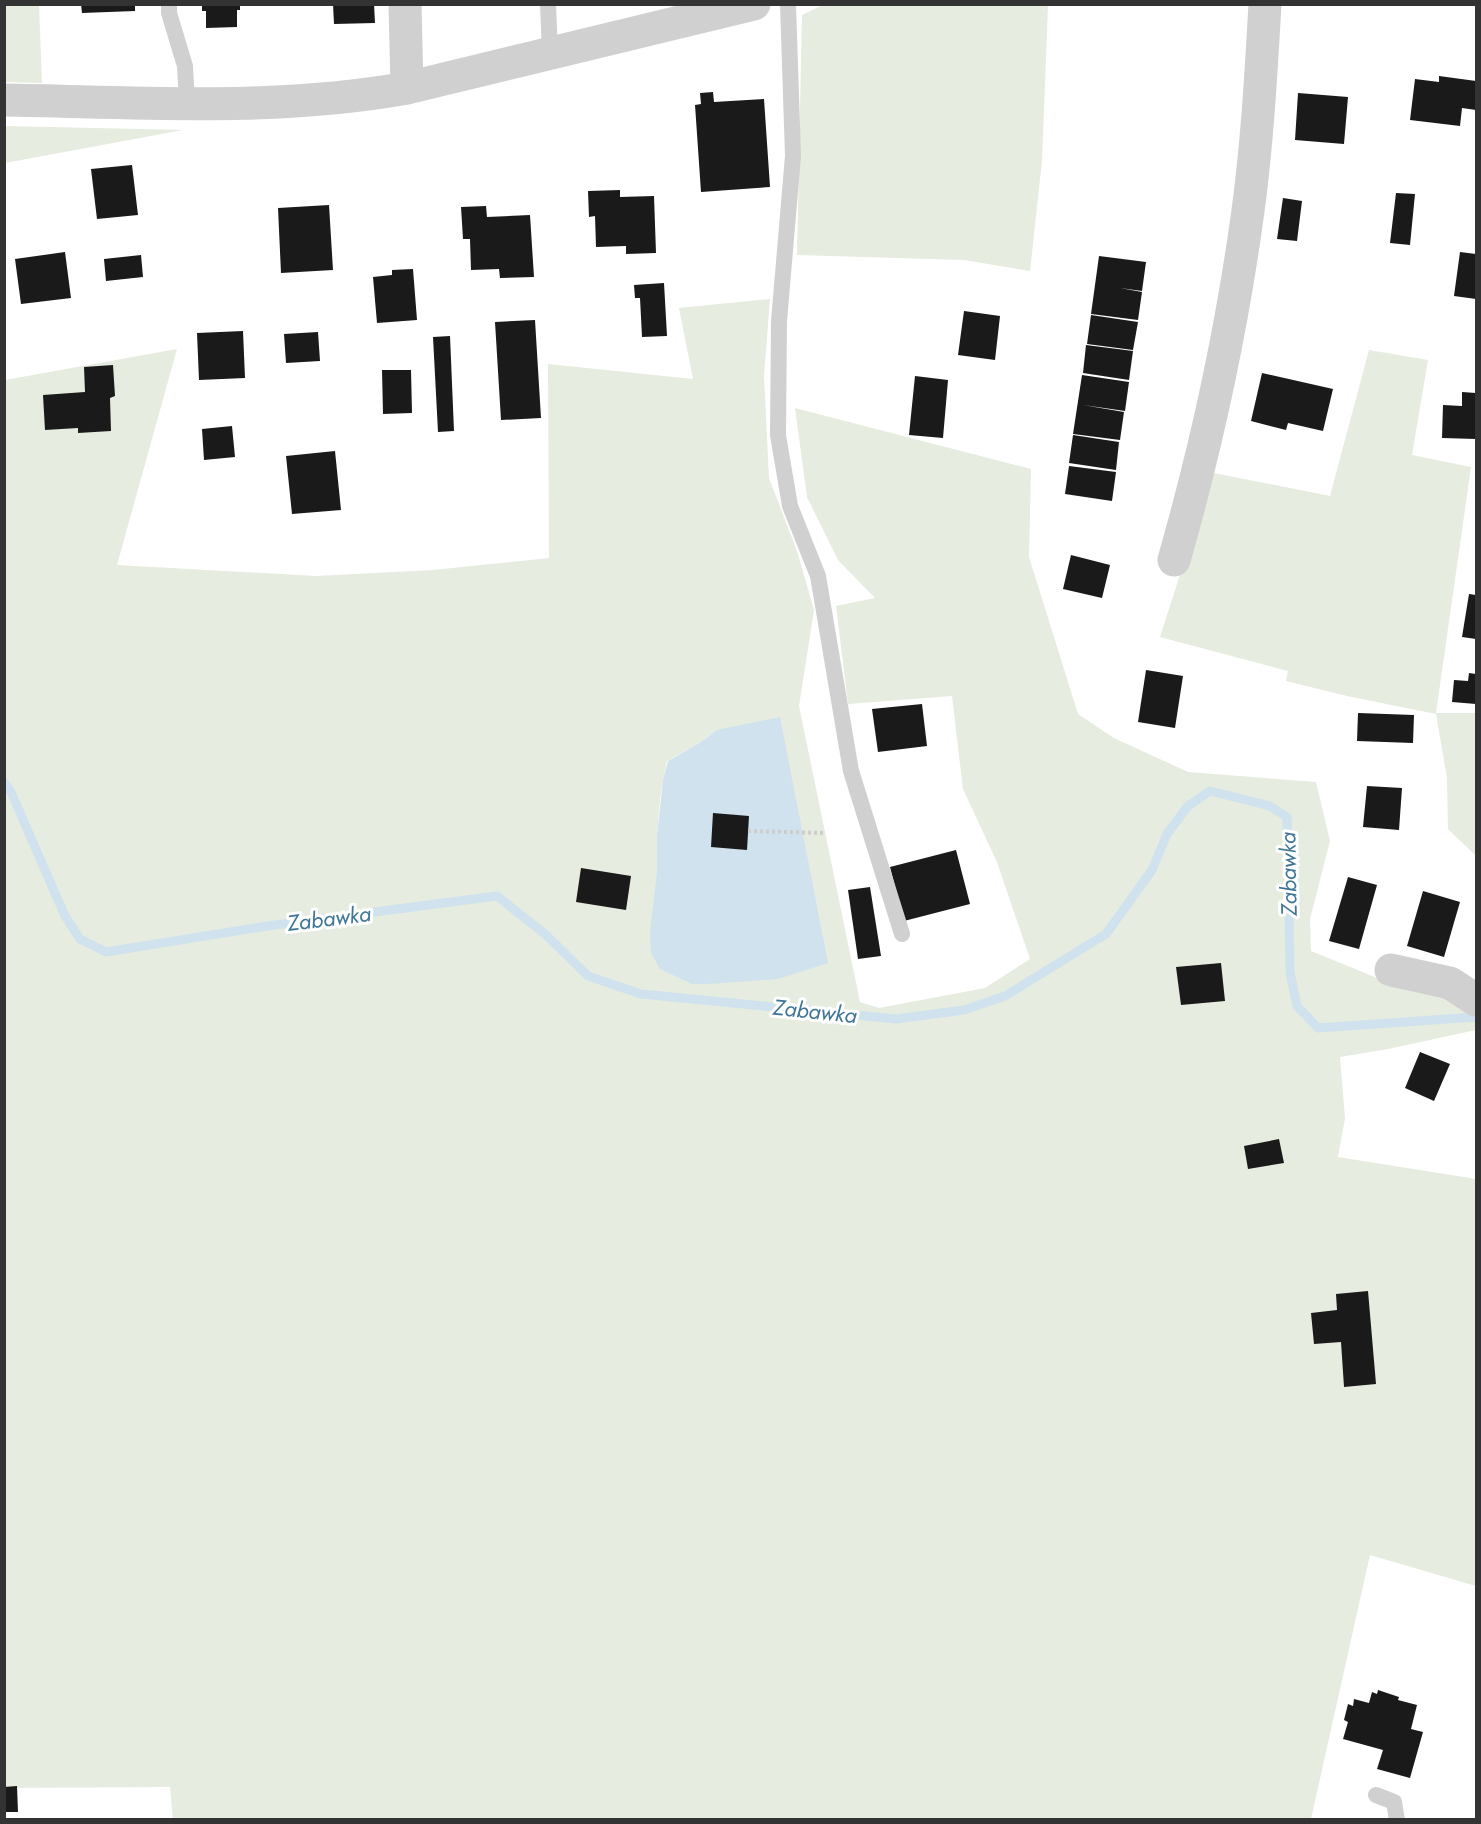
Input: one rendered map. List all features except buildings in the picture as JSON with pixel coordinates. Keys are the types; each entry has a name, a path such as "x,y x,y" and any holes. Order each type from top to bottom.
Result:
{"street":[{"path":"405,4 407,88"},
{"path":"4,100 276,103 363,96 407,88 754,4"},
{"path":"1174,560 1196,483 1228,331 1247,216 1265,4"},
{"path":"1391,970 1450,983 1475,998"}],"lane":[{"path":"169,4 169,13 185,66 187,103"},
{"path":"548,4 550,54"},
{"path":"788,4 793,156 779,321 778,435 790,506 818,576 851,771 902,934"},
{"path":"1376,1795 1394,1802 1397,1820"}],"path":[{"path":"748,831 825,833"}],"shaded area":[{"path":"5,4 39,5 42,83 5,82"},
{"path":"825,4 1048,5 1042,161 1030,271 964,260 797,255 802,15"},
{"path":"5,126 183,130 5,163"},
{"path":"770,299 764,376 769,478 797,551 814,610 799,706 860,1002 879,1008 985,988 1030,959 997,862 963,789 952,696 848,704 836,606 875,598 838,560 807,497 795,408 1031,469 1029,557 1078,714 1114,738 1188,772 1316,782 1330,841 1310,919 1311,951 1387,982 1442,995 1476,1015 1476,1030 1340,1057 1345,1118 1338,1157 1476,1179 1476,1586 1370,1555 1311,1819 173,1820 170,1787 5,1788 5,380 177,349 117,565 316,576 433,570 549,558 548,364 693,379 679,308","holes":["717,730 657,872 659,816 667,761"]},
{"path":"1369,350 1428,360 1412,455 1471,467 1436,713 1476,713 1476,856 1448,829 1447,778 1436,714 1286,681 1288,671 1160,637 1187,553 1209,472 1330,496"}],"water":[{"path":"780,717 828,963 778,979 692,984 660,969 651,953 650,932 657,872 657,836 663,779 668,761 717,730"}],"waterway":[{"name":"Zabawka","path":"4,782 11,792 65,916 80,939 106,952 267,926 497,896 545,934 588,976 641,994 896,1019 964,1010 1005,996 1106,934 1152,870 1167,834 1187,807 1210,791 1270,806 1287,817 1290,972 1297,1006 1318,1028 1476,1017"}]}
